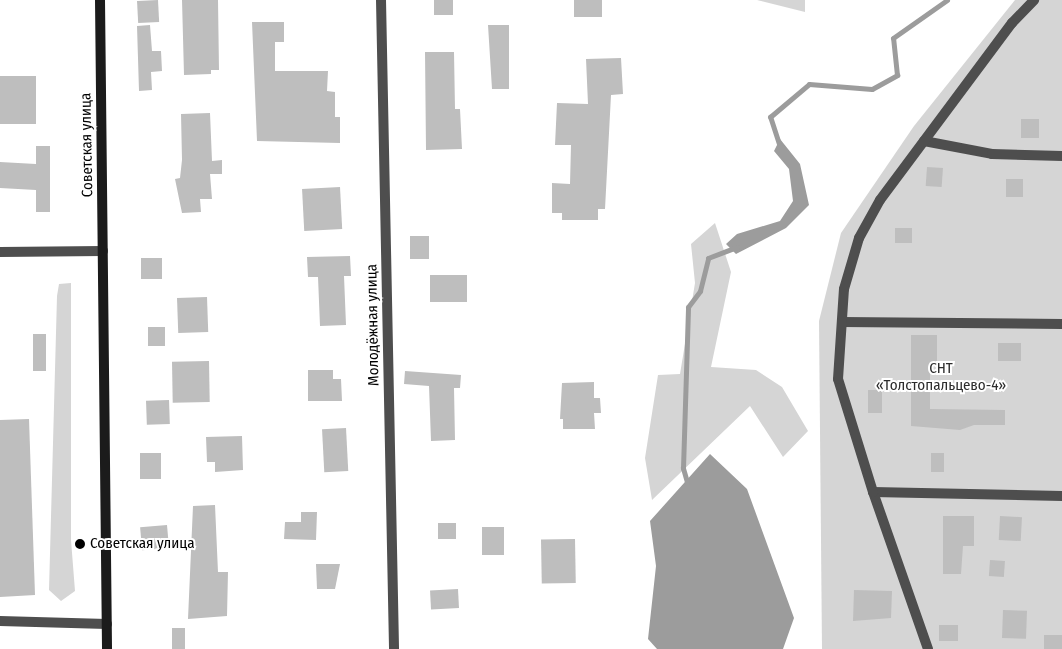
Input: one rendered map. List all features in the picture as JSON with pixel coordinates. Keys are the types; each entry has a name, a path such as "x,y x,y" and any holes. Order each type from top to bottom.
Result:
{"street":[{"name":"Советская улица","path":"100,0 107,649"},
{"name":"Молодёжная улица","path":"381,0 394,649"},
{"path":"928,649 873,492 838,379 844,289 859,238 880,200 1012,23 1034,0"},
{"path":"924,141 992,154 1062,156"},
{"path":"0,252 103,250"},
{"path":"842,322 1062,324"},
{"path":"873,492 1062,496"},
{"path":"0,621 107,624"}],"green space":[{"path":"757,0 805,0 805,12"},
{"name":"СНТ «Толстопальцево-4»","path":"1015,0 1062,0 1062,649 822,649 819,321 841,233 914,126"},
{"path":"715,223 731,272 711,367 756,370 782,387 808,431 783,457 750,406 652,500 645,458 658,375 680,374 695,283 691,244"},
{"path":"71,283 71,540 75,591 61,601 49,590 57,296 59,284"}],"shaded area":[{"path":"780,139 800,164 809,205 786,228 736,254 726,244 737,234 780,221 793,201 789,169 774,151"},
{"path":"710,454 747,489 794,618 783,649 657,649 648,639 656,566 650,521"}],"building":[{"path":"158,0 159,22 138,23 137,1"},
{"path":"182,0 218,0 219,70 211,70 211,74 184,75"},
{"path":"434,0 453,0 453,15 434,15"},
{"path":"574,0 602,0 602,17 574,17"},
{"path":"252,22 284,22 284,42 275,42 275,71 328,71 327,91 335,92 335,117 340,117 340,143 257,141"},
{"path":"150,25 152,51 161,51 162,71 151,72 152,90 139,91 137,26"},
{"path":"488,25 509,25 509,89 492,89"},
{"path":"425,52 454,52 455,109 460,109 462,149 426,150"},
{"path":"621,58 623,94 611,95 605,209 598,209 598,220 562,220 562,213 552,213 552,183 570,184 571,145 555,145 557,103 588,104 586,59"},
{"path":"0,76 36,76 36,124 0,124"},
{"path":"210,113 212,161 222,160 222,174 210,174 212,199 200,199 201,212 182,213 175,179 180,178 182,160 181,114"},
{"path":"1021,119 1039,119 1039,138 1021,138"},
{"path":"36,146 50,146 50,212 36,212 36,190 0,188 0,162 36,164"},
{"path":"927,167 943,168 942,187 926,186"},
{"path":"1006,179 1023,179 1023,197 1006,197"},
{"path":"340,187 342,229 304,231 302,189"},
{"path":"895,228 912,228 912,243 895,243"},
{"path":"410,236 429,236 429,259 410,259"},
{"path":"350,256 351,276 344,276 346,325 320,326 318,277 308,277 307,257"},
{"path":"141,258 162,258 162,279 141,279"},
{"path":"430,275 467,275 467,302 430,302"},
{"path":"207,297 208,332 178,333 177,298"},
{"path":"148,327 165,327 165,346 148,346"},
{"path":"33,334 46,334 46,371 33,371"},
{"path":"911,335 937,335 937,366 930,365 930,409 1005,410 1005,425 974,425 960,430 911,426"},
{"path":"998,343 1021,343 1021,361 998,361"},
{"path":"209,361 210,402 173,403 172,362"},
{"path":"308,370 333,370 333,379 341,379 342,401 308,401"},
{"path":"405,371 461,375 460,388 454,388 455,440 431,441 429,386 404,384"},
{"path":"594,382 594,398 600,398 601,413 594,413 595,429 563,429 563,419 560,419 562,383"},
{"path":"868,390 882,390 882,413 868,413"},
{"path":"169,400 170,424 147,425 146,401"},
{"path":"29,419 35,595 0,597 0,420"},
{"path":"346,428 348,471 324,472 322,429"},
{"path":"242,436 243,470 215,472 215,462 207,462 206,437"},
{"path":"140,453 161,453 161,479 140,479"},
{"path":"931,453 944,453 944,472 931,472"},
{"path":"215,505 218,572 228,572 227,616 188,619 193,506"},
{"path":"301,512 317,512 316,540 284,539 285,522 301,522"},
{"path":"943,516 974,516 974,546 963,546 961,574 943,574"},
{"path":"1000,516 1022,517 1021,541 999,540"},
{"path":"438,523 456,523 456,539 438,539"},
{"path":"167,525 169,548 142,550 140,527"},
{"path":"482,527 504,527 504,555 482,555"},
{"path":"575,539 576,583 542,584 541,540"},
{"path":"990,560 1005,561 1004,577 989,576"},
{"path":"316,564 340,564 335,589 317,589"},
{"path":"458,589 459,608 431,609 430,590"},
{"path":"854,590 892,591 891,618 853,621"},
{"path":"1003,610 1027,611 1026,639 1002,638"},
{"path":"939,625 958,625 958,641 939,641"},
{"path":"172,628 185,628 185,649 172,649"},
{"path":"1044,635 1062,635 1062,649 1044,649"}],"waterway":[{"path":"781,150 770,117 809,84 872,89 897,75 893,38 947,0"},
{"path":"687,482 683,468 688,307 700,291 708,258 737,247"}],"place":[{"name":"Советская улица","path":"80,544"}]}
